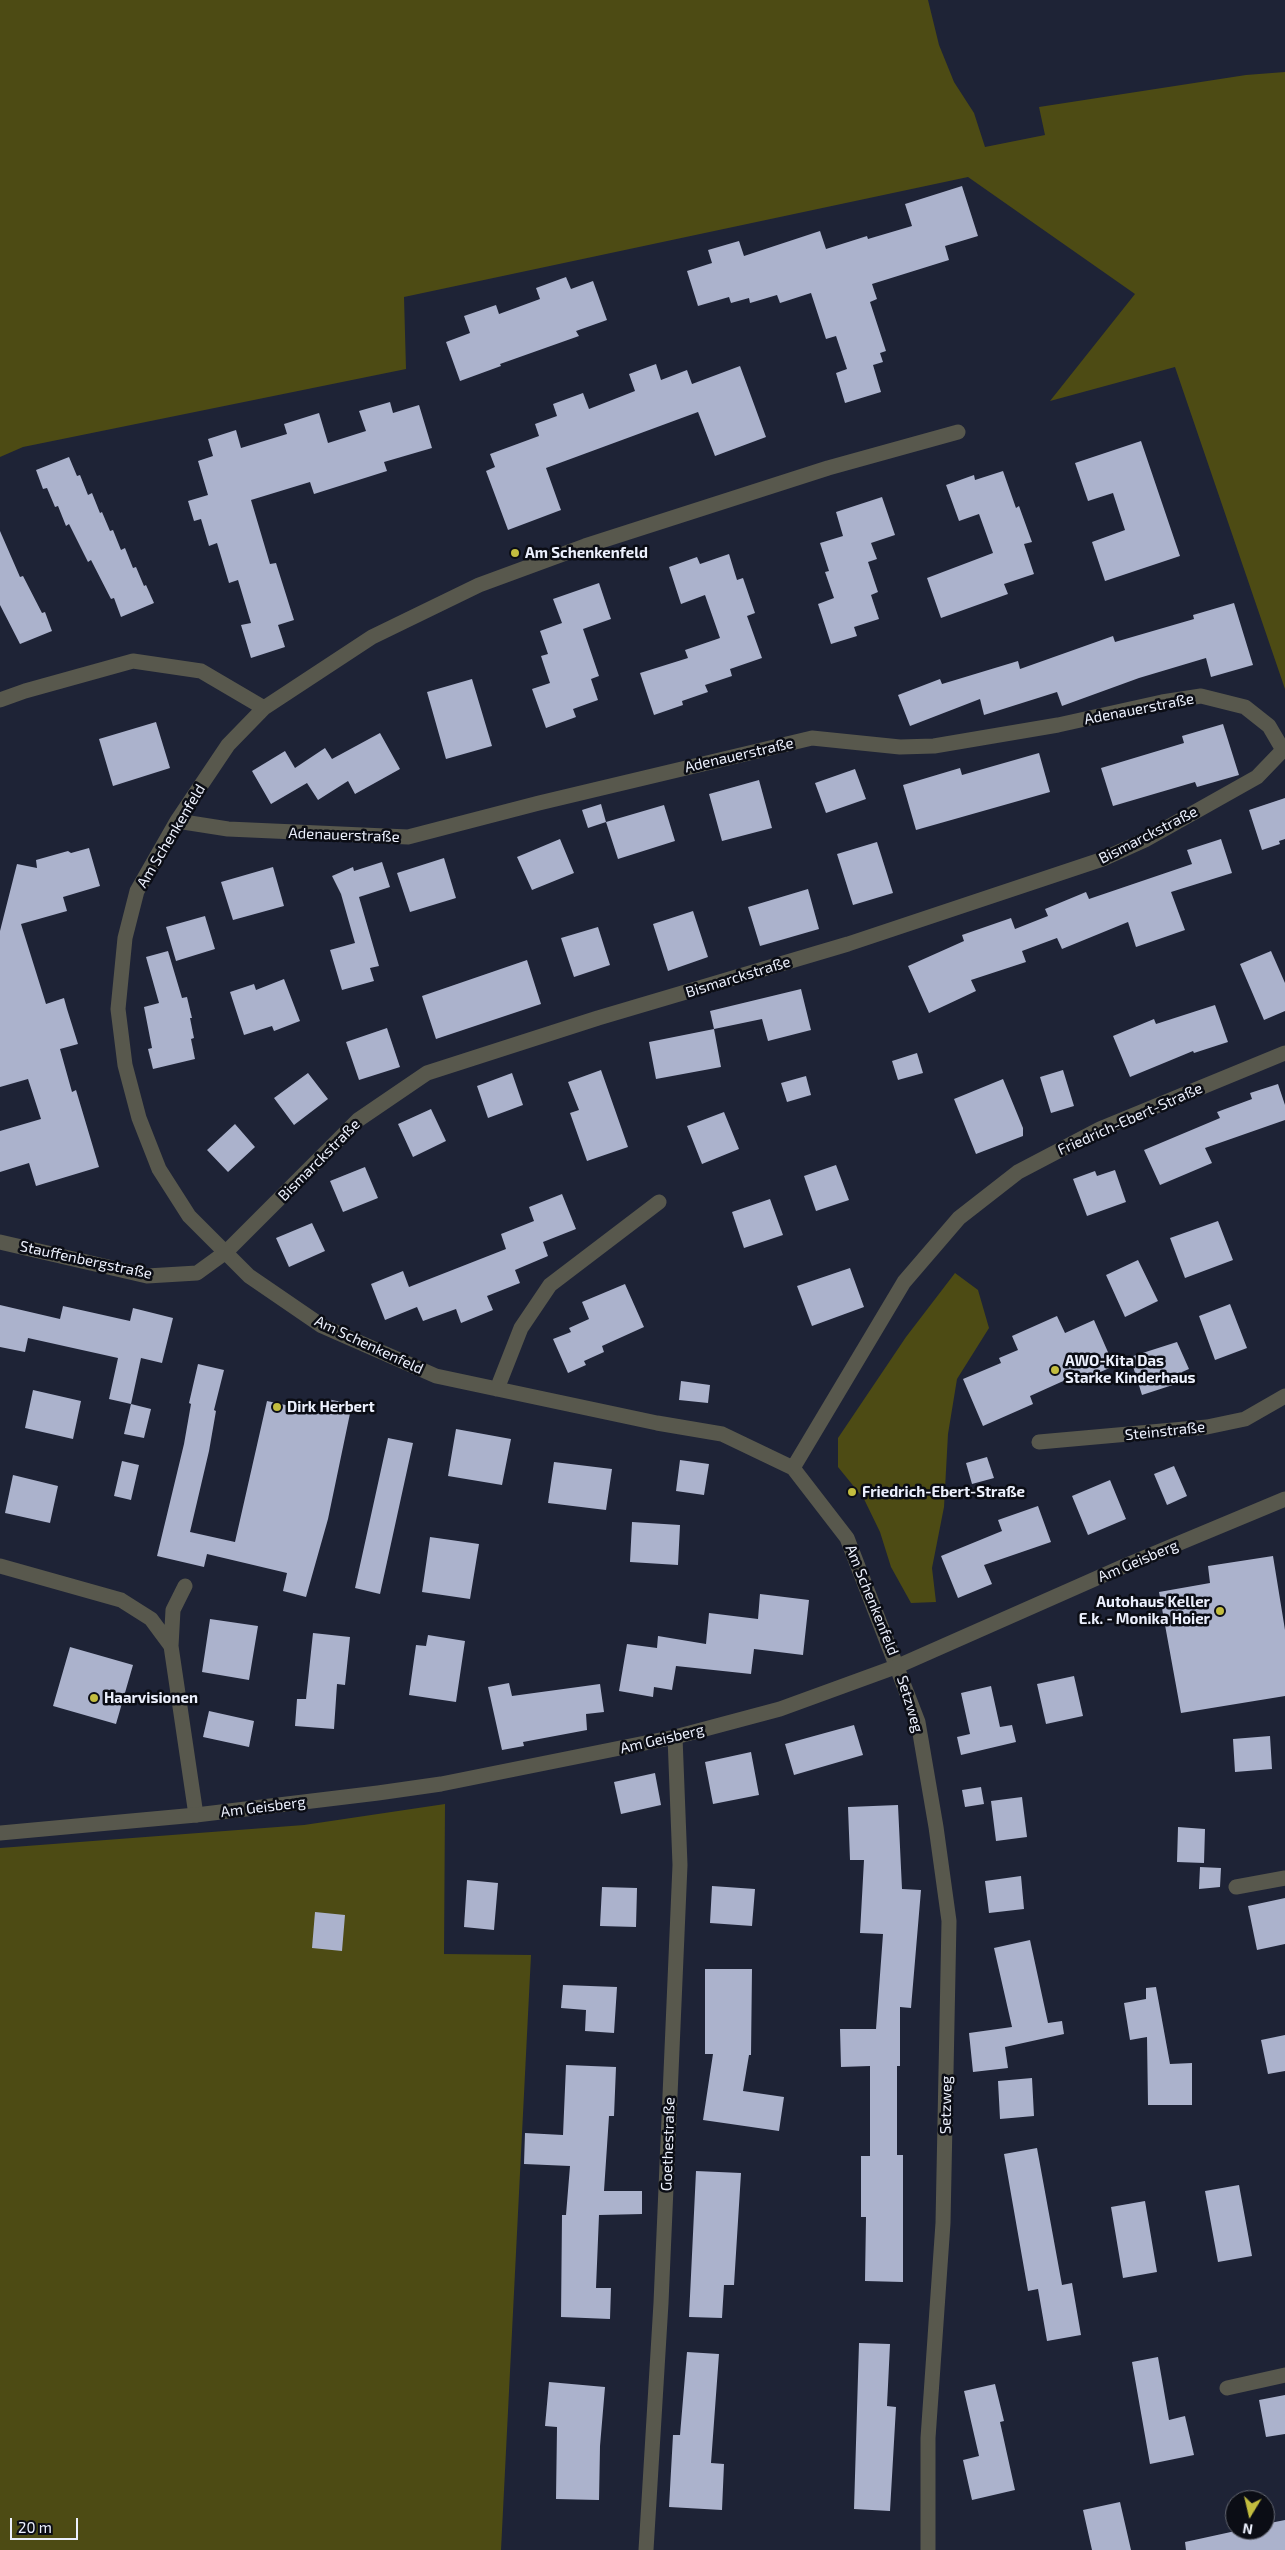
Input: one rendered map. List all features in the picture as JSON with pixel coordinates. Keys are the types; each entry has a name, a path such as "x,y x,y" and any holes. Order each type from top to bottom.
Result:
{"street":[{"name":"Am Schenkenfeld","path":"898,1666 847,1538 793,1468 722,1434 436,1376 322,1326 249,1276 189,1216 159,1169 139,1118 122,1046 118,1009 125,938 137,891 177,821 228,745 264,708 372,637 479,585 602,540 828,468 958,432"},
{"path":"0,700 25,691 132,661 201,671 264,708"},
{"name":"Adenauerstraße","path":"177,821 228,829 408,837 540,803 812,738 900,747 934,746 1058,725 1162,702 1202,696 1245,706 1269,726 1284,750"},
{"name":"Bismarckstraße","path":"226,1252 358,1120 427,1073 598,1018 848,944 1103,859 1145,840 1257,777 1284,750"},
{"name":"Friedrich-Ebert-Straße","path":"793,1468 904,1282 959,1218 1018,1172 1100,1129 1285,1053"},
{"path":"496,1389 521,1328 550,1285 659,1202"},
{"name":"Stauffenbergstraße","path":"0,1242 148,1276 197,1273 226,1252"},
{"name":"Steinstraße","path":"1039,1442 1207,1427 1245,1419 1285,1396"},
{"name":"Am Geisberg","path":"0,1833 196,1815 441,1784 675,1737 780,1710 898,1666 1285,1499"},
{"path":"0,1566 121,1600 151,1619 171,1646"},
{"path":"186,1586 173,1610 171,1646 196,1815"},
{"name":"Setzweg","path":"898,1666 918,1722 936,1827 949,1922 943,2223 928,2438 928,2550"},
{"name":"Goethestraße","path":"646,2550 661,2303 680,1866 675,1737"},
{"path":"1236,1887 1285,1878"},
{"path":"1227,2388 1285,2376"}],"shaded area":[{"path":"0,0 928,0 939,45 954,82 974,113 985,147 1045,135 1039,107 1246,75 1285,72 1285,689 1175,367 1050,401 1135,294 968,177 404,297 406,369 23,447 0,457"},
{"path":"955,1273 978,1290 989,1328 957,1379 948,1434 944,1507 932,1568 936,1602 911,1603 891,1567 880,1532 864,1499 838,1467 838,1438 906,1337"},
{"path":"445,1804 444,1954 531,1955 501,2550 0,2550 0,1848 304,1825"}],"building":[{"path":"962,186 978,236 945,246 949,260 872,284 877,299 870,302 886,351 880,353 883,362 873,365 881,392 845,403 836,373 847,369 836,336 826,339 811,293 780,303 777,295 750,303 749,298 731,303 729,297 698,306 687,271 712,263 708,250 739,241 744,256 820,231 826,249 867,236 868,239 912,226 905,204"},
{"path":"566,277 571,289 593,281 607,320 576,331 579,336 500,364 501,366 460,381 446,342 470,333 464,316 496,305 499,314 540,299 536,288"},
{"path":"656,364 661,380 687,370 692,384 740,366 766,437 715,456 698,412 546,468 561,510 508,530 486,471 495,467 490,454 539,436 535,424 557,416 553,404 583,393 589,409 635,391 629,374"},
{"path":"390,402 393,413 419,405 432,448 384,462 387,471 314,494 310,482 251,500 270,564 276,563 294,620 278,625 285,647 251,658 241,625 251,623 238,580 229,583 217,543 209,546 201,519 194,521 188,501 208,495 198,461 213,456 208,439 236,430 241,448 287,434 284,424 319,413 328,443 366,431 359,411"},
{"path":"1141,441 1180,556 1105,581 1092,542 1125,530 1113,493 1088,501 1075,463"},
{"path":"69,457 77,476 80,475 88,495 92,493 110,531 113,530 121,550 125,548 133,568 136,567 154,603 121,617 114,598 111,599 91,560 88,562 69,524 66,526 58,506 55,507 47,488 43,489 36,470"},
{"path":"1003,471 1016,508 1019,506 1032,542 1024,544 1034,574 1004,584 1008,594 941,618 927,578 993,553 979,514 959,521 946,485 974,475 975,480"},
{"path":"882,497 895,535 871,543 877,559 868,562 878,592 871,595 879,619 854,627 857,636 831,644 818,604 834,598 825,572 829,571 820,543 843,536 836,512"},
{"path":"0,531 20,577 23,576 42,613 45,612 52,631 20,644 0,605"},
{"path":"729,554 737,580 743,578 755,613 747,616 762,658 730,669 732,676 705,685 708,692 682,701 683,705 654,715 640,673 688,658 685,650 720,638 705,595 681,604 669,567 697,557 700,564"},
{"path":"599,583 611,619 583,629 599,676 591,679 598,700 573,709 576,717 546,728 532,689 550,683 541,656 548,654 540,631 562,623 553,599"},
{"path":"1234,603 1253,665 1211,677 1206,658 1139,678 1062,706 1057,692 984,715 980,699 910,726 898,695 940,679 942,684 1018,661 1020,669 1113,636 1115,642 1194,619 1193,615"},
{"path":"472,679 492,746 446,759 427,692"},
{"path":"156,722 170,768 113,786 99,739"},
{"path":"1223,724 1239,775 1197,787 1195,782 1113,806 1101,768 1184,743 1182,736"},
{"path":"380,733 400,769 355,794 348,781 318,800 307,783 271,804 252,771 285,751 295,768 325,748 332,759"},
{"path":"1039,753 1050,792 916,830 903,785 960,768 962,775"},
{"path":"855,769 866,799 826,813 815,783"},
{"path":"759,780 772,828 722,841 709,794"},
{"path":"1285,798 1285,839 1279,841 1280,844 1262,850 1249,810"},
{"path":"601,804 606,822 588,828 582,810"},
{"path":"664,805 675,841 618,859 606,822"},
{"path":"560,839 574,873 532,890 517,857"},
{"path":"1221,839 1232,873 1171,892 1185,930 1136,947 1128,922 1062,949 1057,938 1022,951 1026,962 971,980 976,991 929,1013 908,966 964,941 962,935 1011,918 1015,929 1048,916 1045,909 1086,892 1089,899 1192,864 1187,850"},
{"path":"877,842 893,893 853,905 837,854"},
{"path":"89,848 100,886 63,897 67,911 21,924 46,1004 64,998 78,1044 60,1049 72,1092 76,1090 99,1167 36,1186 29,1163 0,1172 0,1131 41,1119 28,1079 0,1087 0,931 17,864 37,868 36,860 68,851 71,853"},
{"path":"444,858 456,898 410,912 397,873"},
{"path":"382,862 390,887 359,897 379,966 370,968 374,981 342,990 330,950 355,943 341,894 332,876 353,867 354,871"},
{"path":"273,867 284,906 233,920 221,882"},
{"path":"808,889 819,929 760,946 748,907"},
{"path":"693,911 708,957 668,971 653,924"},
{"path":"205,916 215,949 176,961 166,927"},
{"path":"598,927 610,965 574,977 561,938"},
{"path":"168,951 182,998 187,997 192,1018 190,1018 194,1038 191,1039 195,1059 153,1069 148,1049 152,1048 144,1007 159,1003 146,957"},
{"path":"1271,951 1285,983 1285,1011 1264,1020 1240,964"},
{"path":"527,960 541,1004 436,1039 422,996"},
{"path":"284,979 300,1021 274,1031 272,1026 244,1035 230,992 254,984 256,990"},
{"path":"801,989 811,1030 768,1041 762,1019 714,1029 710,1011"},
{"path":"1215,1005 1228,1042 1194,1053 1193,1051 1130,1077 1113,1036 1154,1019 1156,1024"},
{"path":"387,1028 400,1067 359,1080 346,1042"},
{"path":"714,1029 721,1067 656,1079 649,1042"},
{"path":"917,1053 923,1073 898,1080 892,1061"},
{"path":"601,1070 628,1147 587,1161 570,1113 579,1110 568,1082"},
{"path":"1063,1070 1074,1106 1051,1113 1040,1077"},
{"path":"308,1073 328,1099 294,1125 274,1098"},
{"path":"512,1073 523,1105 488,1118 477,1086"},
{"path":"806,1076 811,1095 787,1102 781,1083"},
{"path":"1003,1079 1023,1128 1023,1136 976,1154 954,1099"},
{"path":"1278,1084 1285,1105 1285,1120 1205,1148 1212,1163 1160,1185 1144,1150 1220,1118 1217,1112 1252,1099 1250,1093"},
{"path":"431,1109 446,1141 413,1157 398,1124"},
{"path":"724,1112 739,1149 702,1164 687,1126"},
{"path":"235,1124 255,1147 228,1172 207,1150"},
{"path":"836,1165 849,1200 816,1211 804,1176"},
{"path":"365,1167 378,1198 343,1212 330,1181"},
{"path":"1115,1170 1126,1202 1087,1216 1073,1179 1095,1171 1097,1176"},
{"path":"562,1194 576,1229 543,1242 548,1256 515,1270 520,1283 487,1296 493,1310 461,1323 456,1309 423,1321 417,1307 385,1320 371,1284 403,1271 409,1287 506,1249 501,1234 534,1221 529,1207"},
{"path":"770,1199 783,1235 744,1248 732,1212"},
{"path":"1218,1221 1233,1260 1185,1278 1170,1238"},
{"path":"312,1223 325,1251 289,1267 276,1238"},
{"path":"1138,1260 1158,1301 1125,1317 1106,1275"},
{"path":"850,1268 864,1307 812,1326 797,1286"},
{"path":"625,1284 644,1327 602,1346 604,1352 584,1361 586,1365 568,1373 553,1339 571,1332 569,1328 589,1319 582,1302"},
{"path":"1230,1304 1247,1348 1215,1360 1199,1316"},
{"path":"0,1305 60,1319 63,1306 130,1321 133,1308 173,1318 162,1363 141,1358 131,1404 109,1399 118,1358 28,1338 25,1352 0,1347"},
{"name":"AWO-Kita Das Starke Kinderhaus","path":"1057,1316 1065,1333 1094,1320 1114,1366 1073,1384 1070,1378 1030,1396 1033,1404 983,1426 963,1379 1001,1363 999,1358 1018,1350 1012,1336"},
{"path":"1177,1342 1189,1369 1182,1372 1185,1381 1142,1395 1130,1357"},
{"path":"198,1364 224,1370 214,1410 216,1411 209,1451 190,1532 235,1542 267,1401 323,1413 327,1399 352,1404 328,1519 306,1597 283,1591 287,1573 207,1554 204,1567 157,1556 184,1444 191,1404 189,1403"},
{"path":"681,1381 710,1385 708,1403 679,1400"},
{"path":"33,1390 81,1401 73,1439 25,1428"},
{"path":"131,1404 151,1409 144,1438 124,1434"},
{"path":"456,1429 511,1439 502,1485 448,1476"},
{"path":"388,1438 413,1443 380,1594 355,1588"},
{"path":"987,1457 994,1478 972,1484 966,1463"},
{"path":"680,1460 709,1464 704,1495 676,1491"},
{"path":"122,1461 139,1465 131,1500 114,1496"},
{"path":"554,1462 612,1469 606,1510 548,1503"},
{"path":"1174,1466 1187,1496 1167,1505 1154,1474"},
{"path":"13,1475 58,1486 50,1523 5,1513"},
{"path":"1110,1480 1126,1519 1088,1535 1072,1496"},
{"path":"1038,1506 1051,1542 984,1565 992,1584 958,1598 941,1556 1002,1531 998,1520"},
{"path":"632,1522 680,1525 678,1565 630,1562"},
{"path":"430,1537 479,1544 470,1599 422,1592"},
{"path":"1273,1556 1285,1630 1285,1696 1181,1713 1159,1592 1210,1583 1208,1566"},
{"path":"760,1594 809,1600 803,1655 754,1649 751,1674 676,1666 672,1690 654,1687 653,1697 619,1691 627,1644 657,1648 658,1636 706,1644 709,1613 758,1619"},
{"path":"210,1619 258,1626 249,1680 202,1672"},
{"path":"313,1633 350,1637 345,1685 337,1684 334,1729 295,1726 297,1699 306,1699"},
{"path":"428,1635 465,1641 456,1702 409,1695 416,1645 426,1646"},
{"path":"70,1647 133,1665 116,1724 53,1706"},
{"path":"1074,1676 1083,1716 1046,1724 1037,1684"},
{"path":"509,1683 512,1696 600,1684 604,1712 586,1714 587,1730 523,1742 524,1746 502,1750 488,1687"},
{"path":"991,1686 1000,1727 1012,1725 1016,1742 961,1755 957,1737 970,1734 961,1693"},
{"path":"209,1711 254,1721 249,1747 203,1737"},
{"path":"854,1725 863,1755 794,1775 785,1744"},
{"path":"1270,1736 1272,1769 1235,1772 1233,1739"},
{"path":"751,1752 759,1795 713,1804 705,1762"},
{"path":"655,1773 661,1805 621,1814 614,1782"},
{"path":"981,1787 984,1804 965,1807 962,1790"},
{"path":"1022,1797 1027,1837 996,1841 991,1801"},
{"path":"898,1805 902,1889 921,1890 911,2008 900,2007 900,2066 897,2066 897,2155 903,2155 903,2282 865,2281 866,2217 861,2217 861,2156 870,2156 870,2066 841,2067 840,2029 876,2029 883,1934 860,1933 864,1860 850,1860 848,1807"},
{"path":"1178,1827 1205,1829 1204,1863 1177,1862"},
{"path":"1200,1867 1221,1868 1220,1887 1199,1889"},
{"path":"1021,1876 1024,1909 989,1913 985,1881"},
{"path":"467,1880 498,1883 494,1930 464,1927"},
{"path":"712,1886 755,1889 752,1926 710,1923"},
{"path":"602,1887 637,1888 636,1927 600,1926"},
{"path":"1285,1898 1285,1944 1257,1950 1248,1906"},
{"path":"315,1912 345,1915 342,1951 312,1948"},
{"path":"1030,1940 1048,2023 1062,2021 1064,2034 1005,2047 1008,2068 973,2072 969,2033 1012,2027 994,1948"},
{"path":"705,1969 752,1969 751,2055 749,2055 743,2091 784,2097 779,2131 703,2120 713,2054 705,2054"},
{"path":"563,1985 617,1987 614,2033 585,2031 586,2010 561,2008"},
{"path":"1156,1987 1170,2064 1192,2063 1192,2105 1148,2105 1147,2037 1130,2040 1124,2003 1146,1999 1146,1988"},
{"path":"1285,2035 1285,2071 1268,2074 1261,2040"},
{"path":"566,2065 616,2067 614,2116 609,2116 604,2191 642,2191 642,2214 599,2215 596,2288 611,2288 610,2319 561,2317 562,2215 566,2215 570,2166 524,2164 525,2133 563,2135"},
{"path":"1032,2078 1034,2116 1000,2119 998,2081"},
{"path":"1037,2148 1062,2285 1072,2283 1081,2335 1047,2341 1038,2289 1028,2291 1004,2154"},
{"path":"696,2171 741,2173 734,2285 724,2285 722,2318 689,2317"},
{"path":"1239,2185 1252,2256 1218,2262 1205,2191"},
{"path":"1145,2201 1157,2272 1123,2278 1111,2207"},
{"path":"859,2343 890,2344 887,2406 896,2407 890,2511 854,2509"},
{"path":"687,2352 719,2354 711,2463 724,2464 722,2510 669,2507 673,2435 680,2435"},
{"path":"1158,2357 1169,2420 1185,2416 1194,2455 1150,2464 1132,2362"},
{"path":"549,2382 605,2387 600,2446 599,2500 556,2499 557,2427 545,2426"},
{"path":"995,2384 1004,2421 1000,2422 1015,2490 972,2500 963,2460 979,2456 964,2391"},
{"path":"1285,2395 1285,2434 1266,2437 1259,2400"},
{"path":"1120,2502 1131,2550 1092,2550 1083,2510"},
{"path":"1285,2520 1285,2550 1186,2550 1185,2542 1225,2533 1225,2540 1275,2540 1275,2522"}],"place":[{"name":"Am Schenkenfeld","path":"515,553"},
{"name":"AWO-Kita Das Starke Kinderhaus","path":"1055,1370"},
{"name":"Dirk Herbert","path":"277,1407"},
{"name":"Friedrich-Ebert-Straße","path":"852,1492"},
{"name":"Autohaus Keller E.k. - Monika Hoier","path":"1220,1611"},
{"name":"Haarvisionen","path":"94,1698"}]}
